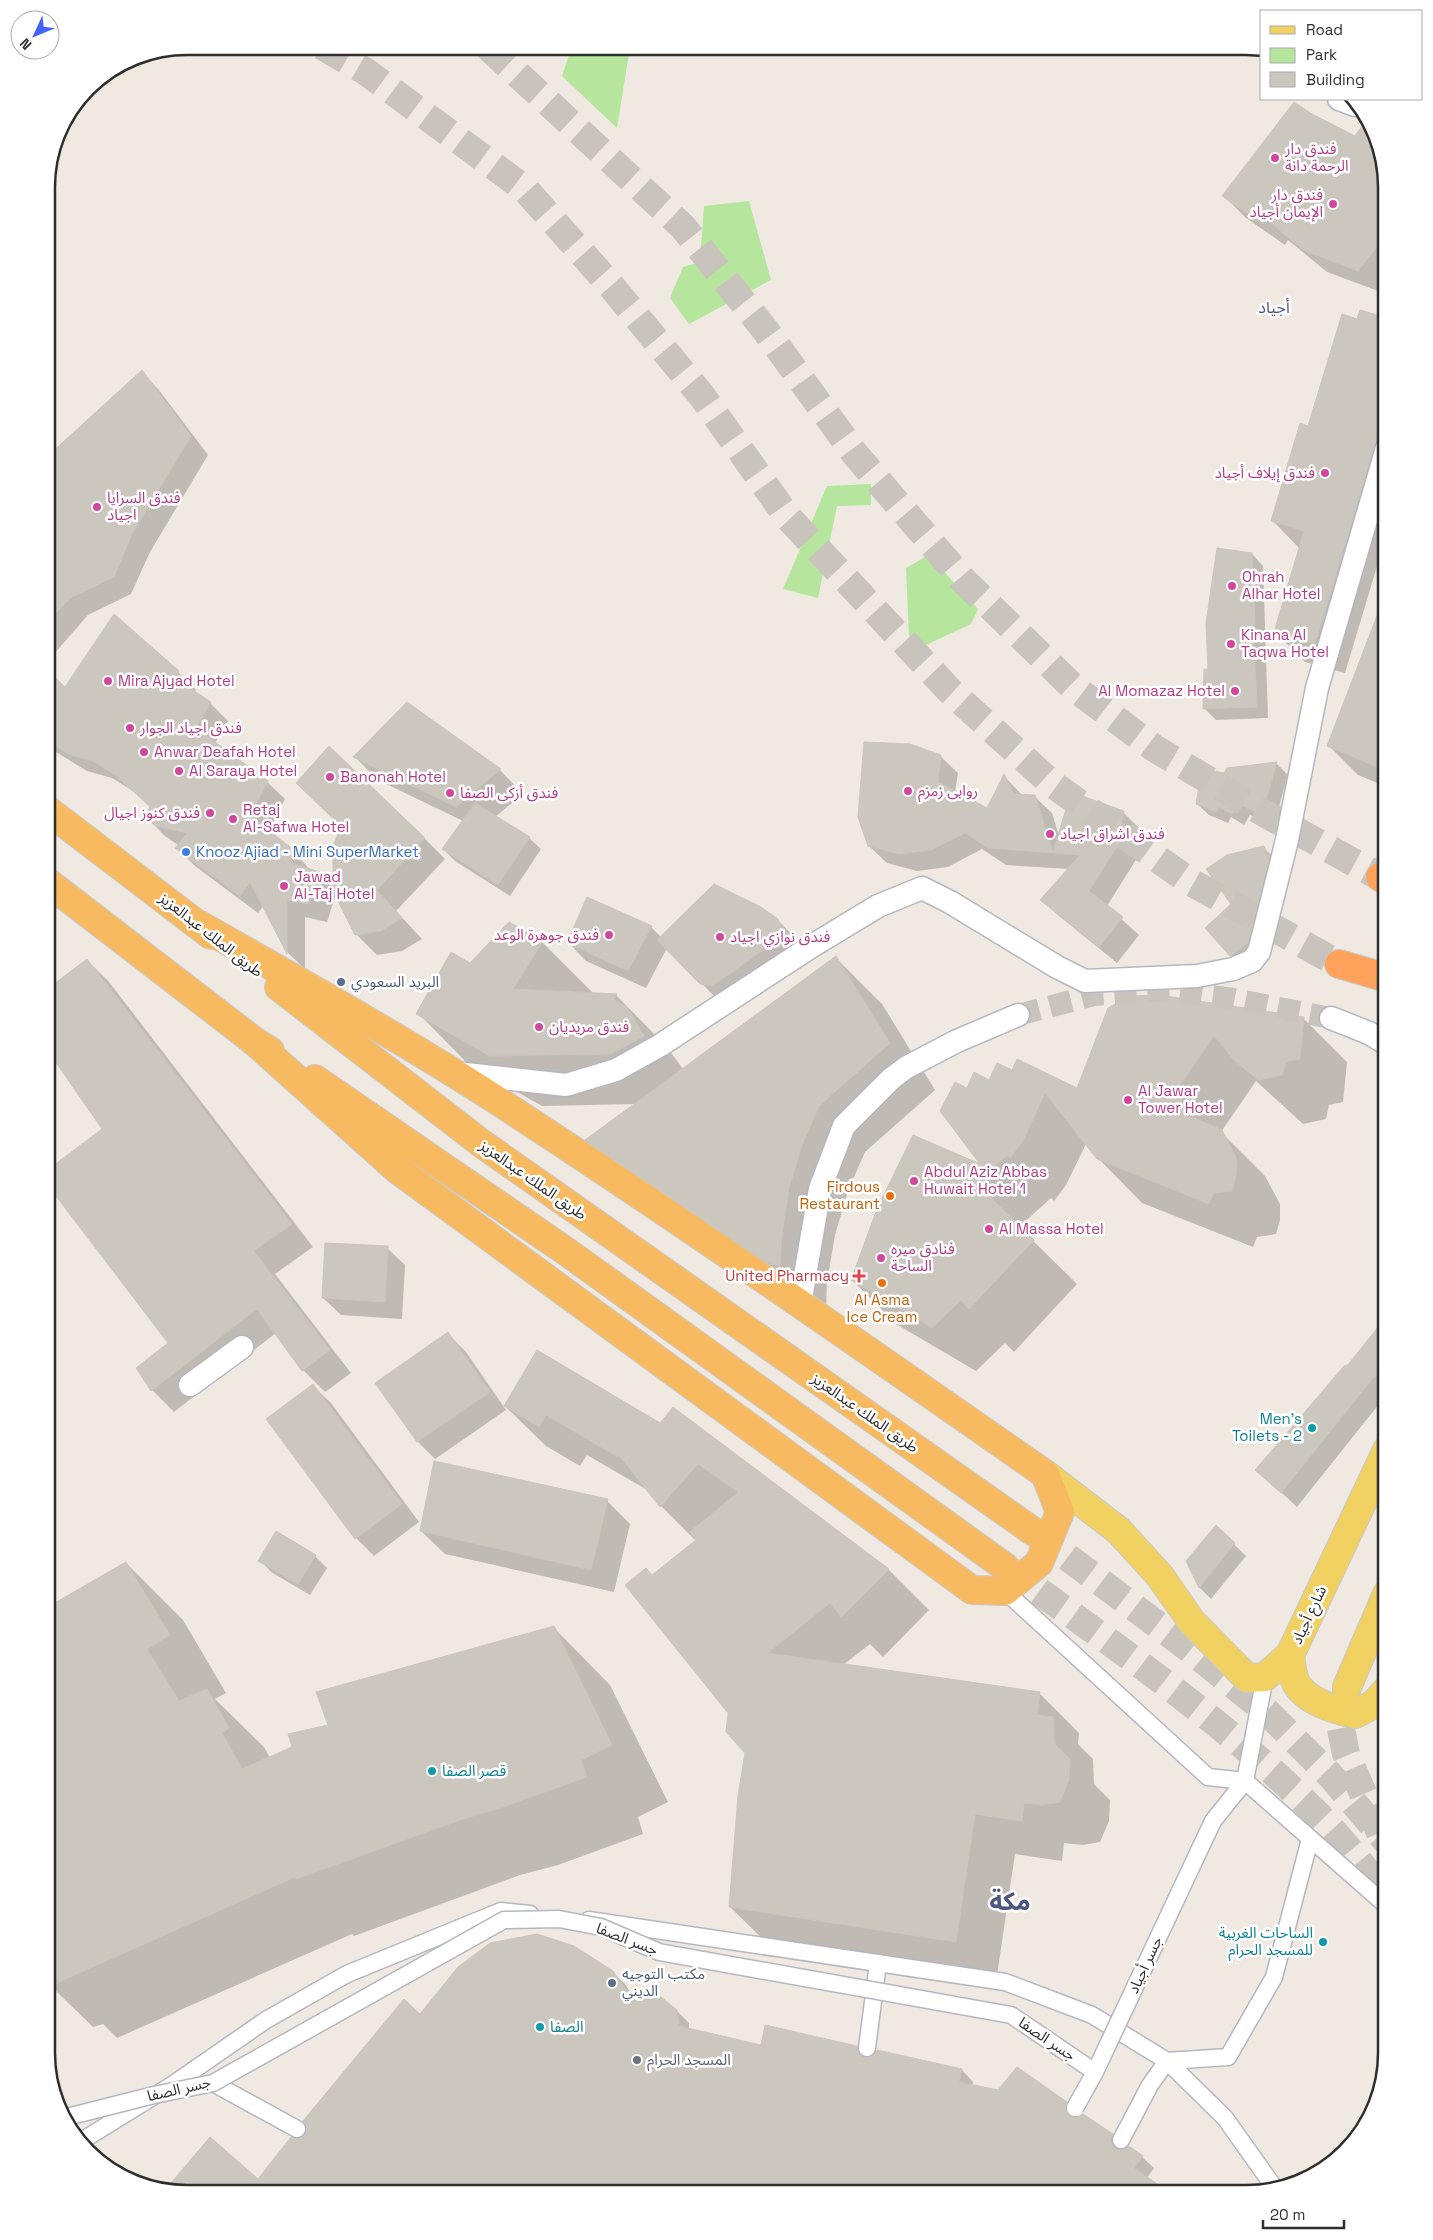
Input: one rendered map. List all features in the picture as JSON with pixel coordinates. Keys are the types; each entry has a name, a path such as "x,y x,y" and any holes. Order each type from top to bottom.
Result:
{"highway":[{"name":"طريق الملك عبدالعزيز","path":"55,816 481,1143 1034,1532"},
{"path":"55,888 254,1041 398,1170 972,1590 1005,1579 1039,1563 1060,1512 1045,1474 800,1304 453,1073 198,924"},
{"path":"1339,964 1378,975"},
{"path":"254,1041 339,1093 567,1252 1005,1579"}],"main road":[{"name":"شارع أجياد","path":"1378,1469 1290,1655 1295,1682 1308,1696 1336,1710 1355,1714 1374,1704 1378,1700"},
{"path":"1045,1474 1119,1531 1160,1576 1192,1622 1247,1678 1265,1677 1290,1655"},
{"path":"1346,1688 1378,1615"}],"street":[{"path":"453,1073 566,1085 616,1070 659,1046 695,1021 872,910 922,888 950,902 1057,967 1085,981 1197,976 1233,969 1252,961 1259,952 1287,840 1317,688 1378,479"},
{"path":"800,1304 820,1190 844,1126 892,1078 907,1067 957,1041 1018,1015"},
{"path":"1331,1018 1378,1038"},
{"path":"190,1386 242,1347"},
{"path":"1005,1579 1208,1777 1245,1781 1378,1898"},
{"path":"1245,1781 1265,1677"},
{"name":"جسر أجياد","path":"1075,2108 1095,2072 1213,1821 1245,1781"},
{"path":"1121,2140 1150,2085 1168,2061 1228,2057 1274,1977 1310,1839"},
{"path":"86,2138 172,2085 266,2020 347,1974 501,1911 618,1923 1005,1982 1092,2015 1168,2061 1225,2118 1271,2182"},
{"name":"جسر الصفا","path":"72,2116 154,2095 213,2083 504,1920 513,1919 559,1919 602,1926 659,1952 1011,2015 1095,2072"},
{"path":"867,2048 878,1963"},
{"path":"213,2083 297,2128"}],"green space":[{"path":"569,55 629,55 617,128 562,76"},
{"path":"749,201 771,280 689,324 670,298 683,267 700,262 704,206"},
{"path":"871,484 871,505 837,506 818,598 783,589 827,486"},
{"path":"929,555 978,609 971,624 926,645 909,636 906,568"}],"building":[{"name":"فندق دار الإيمان أجياد","path":"1294,102 1312,114 1355,136 1362,126 1371,145 1377,170 1378,245 1358,271 1303,250 1266,219 1263,224 1222,196"},
{"name":"فندق إيلاف أجياد","path":"1360,310 1378,315 1378,434 1315,644 1274,632 1304,531 1271,521 1300,423 1308,426 1342,314 1357,319"},
{"name":"فندق السرايا اجياد","path":"142,370 191,436 132,534 114,577 70,598 55,614 55,464 55,449"},
{"path":"1217,548 1252,553 1257,707 1203,709 1204,669 1208,670 1206,623"},
{"path":"1378,613 1378,767 1327,746"},
{"path":"114,614 179,671 175,678 211,702 196,728 268,781 250,815 290,847 291,863 320,872 309,904 287,900 287,954 250,882 240,896 175,848 187,833 156,826 146,818 150,806 120,778 93,761 68,754 55,745 55,678 65,687"},
{"path":"407,702 501,769 456,807 353,757"},
{"path":"864,742 910,744 941,755 938,782 987,808 1004,774 1014,794 1035,795 1053,852 1071,792 1124,811 1121,823 1128,829 1089,891 1123,917 1099,947 1040,900 1080,855 988,848 965,833 931,850 899,854 868,846 858,817"},
{"path":"329,746 425,838 377,890 402,918 381,931 355,935 333,891 333,846 341,826 296,783"},
{"path":"1277,762 1262,814 1238,804 1232,814 1219,807 1216,812 1196,804 1202,769 1224,773 1227,768"},
{"path":"475,803 530,837 498,885 442,849"},
{"path":"1264,846 1269,859 1248,943 1230,956 1205,928 1231,904 1206,869 1227,855"},
{"name":"فندق نوازي اجياد","path":"714,884 761,907 778,919 785,935 712,986 700,984 657,940"},
{"name":"فندق جوهرة الوعد","path":"587,897 652,926 628,971 567,943"},
{"name":"فندق مريديان","path":"509,922 543,941 513,989 617,994 614,1000 627,1007 644,1036 611,1054 490,1056 416,1014 451,952 470,963"},
{"path":"836,956 890,1043 819,1106 802,1145 789,1188 782,1235 780,1266 768,1263 585,1140"},
{"path":"87,959 292,1224 254,1251 330,1350 302,1371 257,1309 151,1391 136,1368 168,1343 55,1195 55,1164 102,1129 55,1061 55,983"},
{"path":"1159,995 1304,1017 1300,1059 1286,1062 1282,1075 1258,1080 1234,1060 1214,1036 1177,1089 1185,1114 1222,1130 1237,1159 1236,1176 1232,1191 1214,1193 1209,1204 1097,1159 1045,1093 1023,1141 1010,1158 1007,1155 976,1183 1034,1240 969,1309 961,1300 932,1328 851,1280 877,1209 913,1135 980,1164 940,1111 955,1082 967,1088 974,1072 989,1080 997,1063 1012,1070 1017,1059 1077,1088 1108,1008 1130,996"},
{"path":"325,1243 388,1246 385,1302 322,1298"},
{"name":"Men's Toilets - 2","path":"1378,1327 1378,1374 1281,1493 1255,1470 1345,1365 1347,1366"},
{"path":"448,1332 490,1392 417,1442 375,1383"},
{"path":"537,1350 660,1423 673,1407 889,1569 841,1617 830,1603 768,1653 1040,1692 1037,1715 1053,1717 1054,1743 1070,1759 1069,1780 1060,1802 1042,1805 1024,1803 1022,1821 975,1814 956,1942 729,1907 738,1796 745,1753 726,1732 728,1713 625,1585 646,1568 652,1575 696,1540 690,1532 738,1492 698,1464 660,1507 618,1454 618,1457 546,1415 539,1427 504,1406"},
{"path":"313,1384 402,1504 355,1539 266,1419"},
{"path":"434,1461 608,1499 591,1570 420,1531"},
{"path":"1216,1525 1235,1543 1199,1588 1186,1561"},
{"path":"276,1531 316,1555 298,1584 258,1561"},
{"name":"قصر الصفا","path":"126,1562 170,1635 147,1649 179,1701 207,1689 229,1728 222,1733 242,1769 292,1747 288,1734 328,1725 316,1692 554,1626 612,1745 581,1760 587,1777 296,1879 295,1877 59,1982 55,1976 55,1603"},
{"name":"المسجد الحرام","path":"537,1934 574,1946 613,1971 633,2001 661,1997 677,2010 679,2026 761,2045 765,2025 857,2046 858,2052 865,2058 871,2057 877,2050 962,2069 959,2082 998,2090 1017,2067 1067,2102 1065,2109 1070,2116 1076,2118 1083,2114 1113,2134 1111,2141 1116,2149 1122,2150 1129,2146 1143,2156 1134,2168 1159,2185 171,2184 210,2137 258,2179 291,2137 298,2139 305,2134 307,2128 303,2121 404,1999 420,2014 458,1967 490,1943"}],"tunnel":[{"path":"337,55 365,71 525,189 612,287 702,396 786,515 950,691 1051,783 1189,881 1339,964"},
{"path":"497,55 683,227 766,331 855,454 963,580 1073,687 1154,748 1264,813 1378,876"},
{"path":"1018,1015 1094,995 1170,990 1233,999 1331,1018"},
{"path":"1034,1532 1187,1647 1268,1713 1330,1775 1378,1831"},
{"path":"1005,1567 1165,1683 1242,1745 1325,1822 1378,1884"},
{"path":"1347,1687 1340,1724 1346,1754 1378,1828"}],"place":[{"name":"فندق دار الرحمة دانة","path":"1275,158"},
{"name":"فندق دار الإيمان أجياد","path":"1333,204"},
{"name":"فندق إيلاف أجياد","path":"1325,473"},
{"name":"فندق السرايا اجياد","path":"97,507"},
{"name":"Ohrah Alhar Hotel","path":"1232,586"},
{"name":"Kinana Al Taqwa Hotel","path":"1231,644"},
{"name":"Mira Ajyad Hotel","path":"108,681"},
{"name":"Al Momazaz Hotel","path":"1235,691"},
{"name":"فندق اجياد الجوار","path":"130,728"},
{"name":"Anwar Deafah Hotel","path":"144,752"},
{"name":"Al Saraya Hotel","path":"179,771"},
{"name":"Banonah Hotel","path":"330,777"},
{"name":"روابی زمزم","path":"908,791"},
{"name":"فندق أزكى الصفا","path":"450,793"},
{"name":"فندق كنوز اجيال","path":"210,813"},
{"name":"Retaj Al-Safwa Hotel","path":"233,819"},
{"name":"فندق اشراق اجياد","path":"1050,834"},
{"name":"Knooz Ajiad - Mini SuperMarket","path":"186,852"},
{"name":"Jawad Al-Taj Hotel","path":"284,886"},
{"name":"فندق جوهرة الوعد","path":"609,935"},
{"name":"فندق نوازي اجياد","path":"720,937"},
{"name":"البريد السعودي","path":"341,982"},
{"name":"فندق مريديان","path":"539,1027"},
{"name":"Al Jawar Tower Hotel","path":"1128,1100"},
{"name":"Abdul Aziz Abbas Huwait Hotel 1","path":"914,1181"},
{"name":"Firdous Restaurant","path":"890,1196"},
{"name":"Al Massa Hotel","path":"989,1229"},
{"name":"فنادق ميره الساحة","path":"881,1258"},
{"name":"United Pharmacy","path":"859,1276"},
{"name":"Al Asma Ice Cream","path":"882,1283"},
{"name":"Men's Toilets - 2","path":"1312,1428"},
{"name":"قصر الصفا","path":"432,1771"},
{"name":"الساحات الغربية للمسجد الحرام","path":"1323,1942"},
{"name":"مكتب التوجيه الديني","path":"612,1983"},
{"name":"الصفا","path":"540,2027"},
{"name":"المسجد الحرام","path":"637,2060"}],"district":[{"name":"أجياد","path":"1274,307"},
{"name":"مكة","path":"1010,1901"}]}
